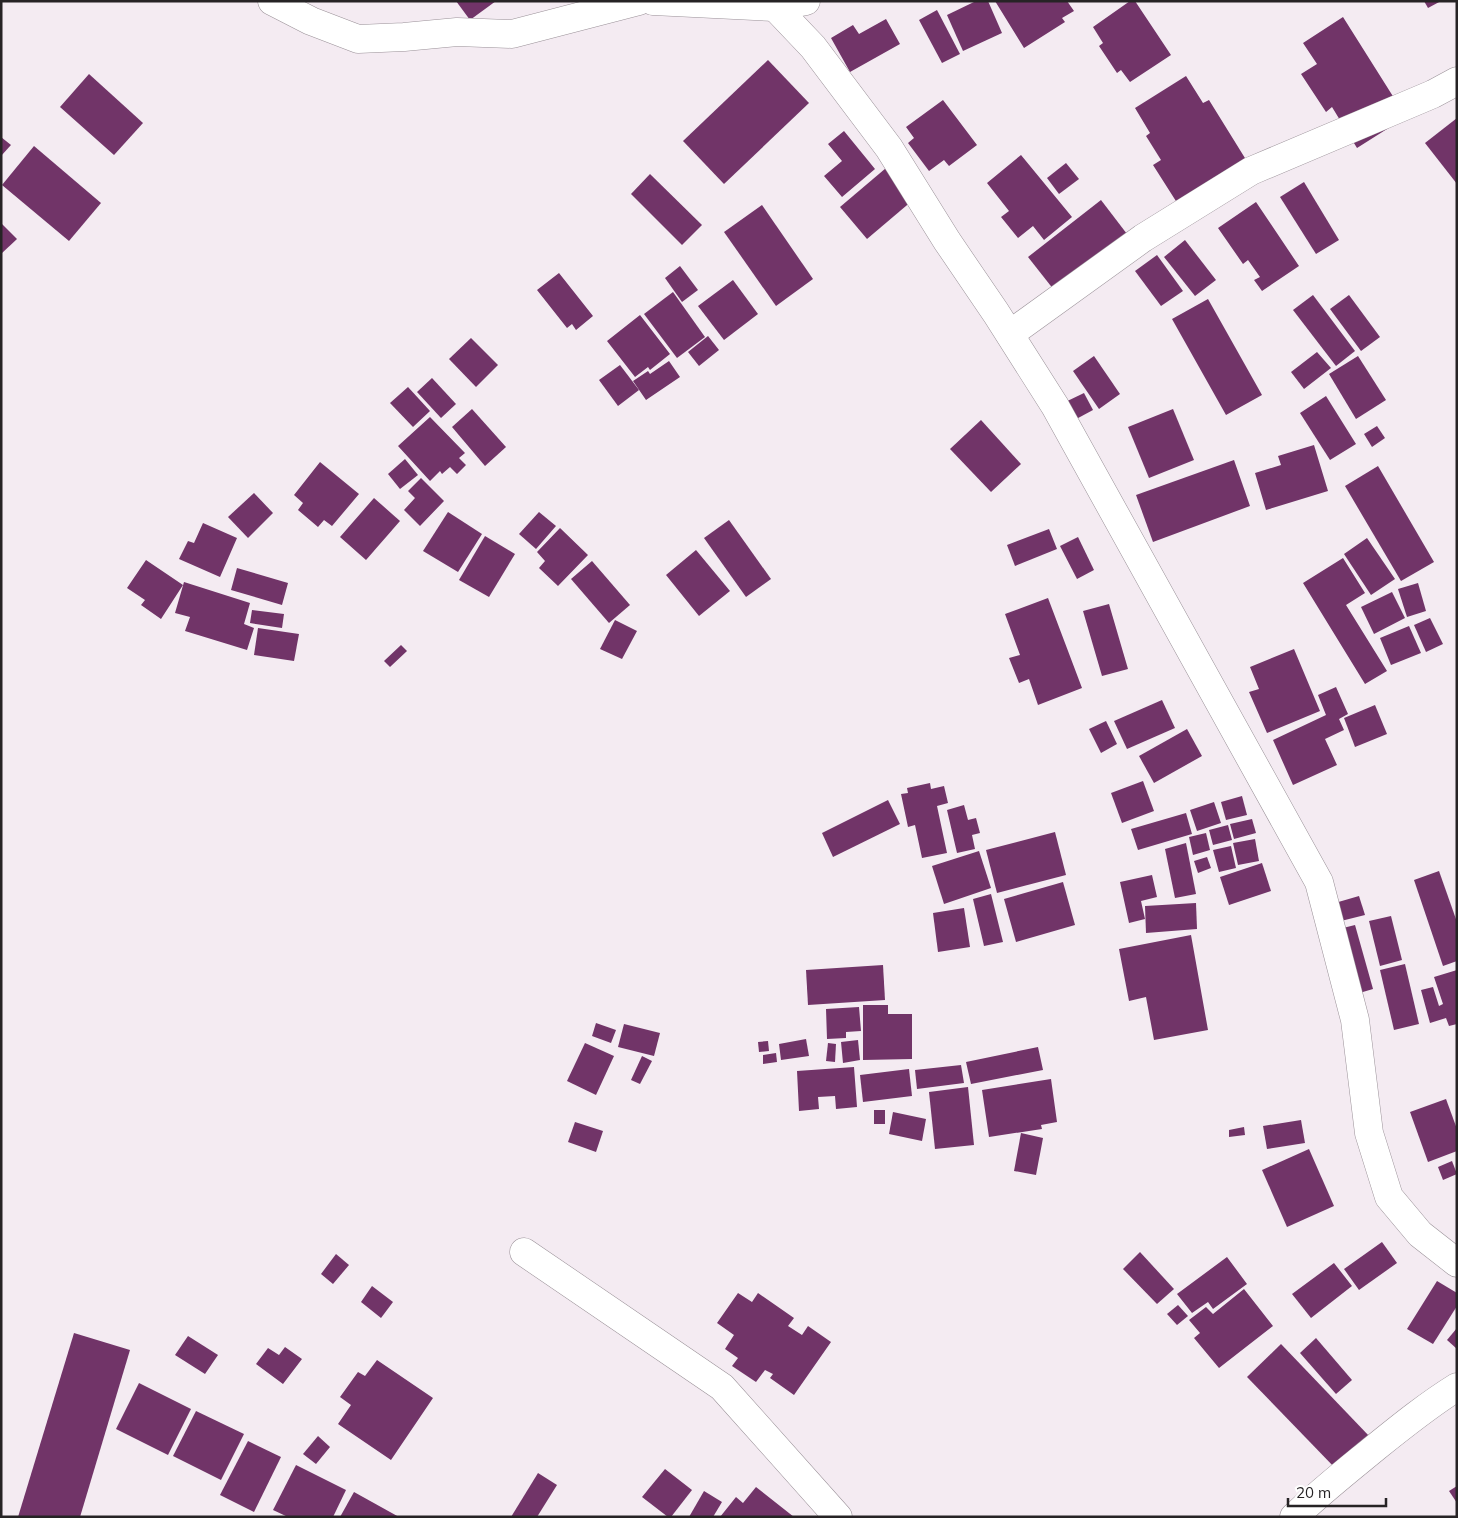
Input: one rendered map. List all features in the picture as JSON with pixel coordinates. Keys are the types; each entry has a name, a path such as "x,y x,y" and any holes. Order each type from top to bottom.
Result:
{"street":[{"path":"272,1 311,22 358,39 457,32 512,34 639,1"},
{"path":"653,1 775,6 806,1"},
{"path":"775,6 813,47 889,148 947,241 1010,334 1060,415 1319,882 1355,1020 1369,1133 1389,1197 1420,1234 1457,1263"},
{"path":"1010,334 1143,238 1251,171 1424,98 1457,81"},
{"path":"524,1252 722,1387 838,1517"},
{"path":"1294,1517 1326,1487 1435,1400 1457,1387"}],"building":[{"path":"456,1 496,1 470,20"},
{"path":"976,1 988,1 1002,33 963,51 947,15"},
{"path":"995,1 1067,1 1074,11 1062,18 1065,22 1024,48"},
{"path":"1130,1 1135,1 1171,55 1130,82 1121,70 1117,73 1099,46 1103,43 1093,27"},
{"path":"1424,1 1441,1 1428,8"},
{"path":"937,10 960,54 942,63 919,20"},
{"path":"1343,17 1406,117 1357,148 1332,107 1326,112 1301,74 1317,64 1303,43"},
{"path":"886,19 900,44 850,72 831,38 853,25 859,34"},
{"path":"768,60 809,103 724,184 683,141"},
{"path":"89,74 143,123 114,155 60,107"},
{"path":"1186,76 1203,103 1209,100 1253,171 1181,209 1153,165 1161,160 1146,136 1150,133 1135,108"},
{"path":"943,100 977,145 949,166 944,160 929,171 908,143 914,138 906,127"},
{"path":"1457,118 1457,184 1425,143"},
{"path":"844,131 875,169 842,197 824,176 842,161 828,144"},
{"path":"1,137 11,145 1,156"},
{"path":"34,146 101,203 69,241 2,185"},
{"path":"1021,155 1072,217 1044,240 1033,226 1018,238 1001,217 1009,211 987,183"},
{"path":"1066,163 1079,179 1059,194 1047,178"},
{"path":"886,168 913,200 867,239 840,207"},
{"path":"650,174 702,225 682,245 631,194"},
{"path":"1304,182 1339,240 1316,254 1280,197"},
{"path":"1101,200 1127,234 1054,290 1028,257"},
{"path":"1256,202 1299,266 1262,291 1254,280 1260,277 1248,260 1243,264 1218,228"},
{"path":"762,205 813,279 776,306 724,232"},
{"path":"1,223 17,239 1,254"},
{"path":"1185,240 1216,280 1195,296 1164,257"},
{"path":"1157,255 1183,291 1161,306 1135,271"},
{"path":"680,266 698,290 682,302 665,278"},
{"path":"559,273 593,316 576,330 572,324 567,328 537,290"},
{"path":"733,280 758,314 724,340 698,306"},
{"path":"673,292 705,337 677,358 644,314"},
{"path":"1313,295 1355,351 1336,366 1293,310"},
{"path":"1349,295 1380,337 1361,351 1330,309"},
{"path":"1208,299 1262,395 1226,415 1172,319"},
{"path":"640,315 670,354 650,370 648,367 635,377 607,341"},
{"path":"708,336 719,350 699,366 688,352"},
{"path":"471,338 498,365 476,387 449,359"},
{"path":"1317,352 1331,368 1304,389 1291,372"},
{"path":"1094,356 1120,394 1099,409 1073,371"},
{"path":"1358,356 1386,400 1356,419 1329,374"},
{"path":"669,361 680,377 646,400 633,381 648,371 650,374"},
{"path":"620,365 639,390 618,406 599,380"},
{"path":"432,378 456,404 441,418 417,392"},
{"path":"408,387 430,411 413,427 390,403"},
{"path":"1084,393 1093,410 1067,424 1057,406"},
{"path":"1326,396 1356,444 1330,460 1300,413"},
{"path":"472,409 506,447 485,466 452,427"},
{"path":"1173,409 1194,460 1149,478 1128,427"},
{"path":"430,417 465,453 459,458 466,465 457,474 450,467 442,474 440,471 430,481 398,446"},
{"path":"981,420 1021,464 991,492 950,449"},
{"path":"1377,426 1385,438 1372,447 1364,434"},
{"path":"1314,445 1328,491 1266,510 1255,473 1281,465 1278,456"},
{"path":"405,459 418,475 400,489 388,474"},
{"path":"1234,460 1250,506 1153,542 1136,495"},
{"path":"320,462 359,494 332,526 324,520 318,527 298,510 303,503 294,495"},
{"path":"1378,466 1434,562 1401,581 1345,486"},
{"path":"421,478 444,501 420,526 404,510 415,498 408,491"},
{"path":"254,493 273,513 248,538 228,517"},
{"path":"374,498 400,521 366,560 340,537"},
{"path":"448,512 482,534 458,572 423,551"},
{"path":"539,512 556,526 536,549 519,534"},
{"path":"729,520 771,579 746,597 704,538"},
{"path":"203,523 237,538 220,577 179,559 188,541 194,543"},
{"path":"560,528 588,555 558,586 539,568 545,561 537,552"},
{"path":"1049,529 1057,549 1015,566 1007,545"},
{"path":"485,536 515,554 489,597 459,580"},
{"path":"1078,537 1094,570 1077,579 1060,546"},
{"path":"1367,538 1395,579 1371,595 1344,554"},
{"path":"696,550 730,591 699,616 666,575"},
{"path":"1343,558 1365,593 1346,605 1387,671 1365,684 1303,583"},
{"path":"146,560 183,585 161,619 141,605 145,600 127,588"},
{"path":"592,561 630,605 609,623 571,579"},
{"path":"237,568 288,583 282,605 231,590"},
{"path":"184,582 250,603 244,624 254,628 247,650 185,631 190,617 175,613"},
{"path":"1418,583 1426,611 1407,617 1398,589"},
{"path":"1392,592 1405,618 1374,634 1361,607"},
{"path":"1048,598 1082,688 1038,705 1029,679 1019,683 1009,658 1020,655 1005,614"},
{"path":"1109,604 1128,669 1102,676 1083,611"},
{"path":"252,610 284,614 282,628 250,623"},
{"path":"1430,618 1443,644 1426,652 1414,625"},
{"path":"615,620 637,631 622,659 600,649"},
{"path":"1409,626 1421,653 1391,665 1380,638"},
{"path":"258,628 299,634 294,661 254,655"},
{"path":"401,645 407,651 390,667 384,661"},
{"path":"1294,649 1320,711 1267,733 1249,692 1259,689 1250,667"},
{"path":"1336,687 1348,714 1339,719 1344,730 1325,739 1337,765 1293,785 1273,740 1326,715 1318,695"},
{"path":"1162,700 1175,728 1127,749 1114,721"},
{"path":"1375,705 1387,734 1355,747 1344,718"},
{"path":"1106,721 1117,744 1101,753 1089,729"},
{"path":"1187,729 1202,756 1154,783 1139,756"},
{"path":"1143,781 1154,811 1122,823 1111,793"},
{"path":"930,783 931,789 944,786 948,803 937,806 947,853 922,858 915,825 908,827 901,794 908,793 907,788"},
{"path":"1242,796 1247,815 1226,820 1221,802"},
{"path":"888,800 900,824 833,857 822,833"},
{"path":"1214,802 1221,823 1197,831 1190,810"},
{"path":"964,805 968,820 976,818 980,833 972,835 975,849 957,853 947,810"},
{"path":"1186,813 1192,834 1138,850 1131,829"},
{"path":"1252,819 1256,833 1234,839 1230,824"},
{"path":"1228,825 1232,840 1213,845 1209,830"},
{"path":"1055,832 1066,875 997,893 986,850"},
{"path":"1206,833 1210,850 1193,855 1189,837"},
{"path":"1255,839 1259,861 1238,865 1233,843"},
{"path":"1186,843 1196,894 1175,898 1165,849"},
{"path":"1231,846 1236,868 1219,872 1213,850"},
{"path":"979,851 991,888 944,904 932,866"},
{"path":"1207,857 1211,868 1198,873 1194,861"},
{"path":"1262,863 1271,891 1229,905 1220,877"},
{"path":"1439,871 1457,922 1457,961 1443,966 1414,880"},
{"path":"1152,875 1157,897 1141,901 1145,919 1129,923 1120,882"},
{"path":"1063,882 1075,925 1016,942 1004,899"},
{"path":"991,894 1003,942 984,946 973,899"},
{"path":"1359,896 1365,915 1333,923 1328,905"},
{"path":"1196,903 1197,929 1146,933 1145,906"},
{"path":"964,908 970,947 938,952 933,913"},
{"path":"1391,916 1402,960 1380,966 1369,921"},
{"path":"1355,925 1373,989 1356,994 1339,929"},
{"path":"1191,935 1208,1030 1154,1040 1146,997 1129,1001 1119,949"},
{"path":"1405,964 1419,1024 1394,1030 1380,970"},
{"path":"883,965 885,1000 808,1005 806,970"},
{"path":"1457,970 1457,1024 1449,1026 1446,1018 1430,1023 1421,990 1433,987 1439,1006 1443,1004 1434,977"},
{"path":"863,1005 888,1005 888,1014 912,1014 912,1059 863,1060"},
{"path":"859,1007 861,1031 846,1032 846,1038 827,1039 826,1009"},
{"path":"596,1023 616,1030 611,1043 592,1036"},
{"path":"624,1024 660,1033 654,1056 618,1047"},
{"path":"806,1039 809,1056 781,1060 779,1044"},
{"path":"858,1040 860,1060 843,1063 841,1042"},
{"path":"768,1041 769,1051 759,1052 758,1042"},
{"path":"585,1043 614,1056 596,1095 567,1081"},
{"path":"828,1043 836,1044 835,1062 826,1061"},
{"path":"1038,1047 1043,1070 971,1084 966,1062"},
{"path":"776,1053 777,1062 763,1064 763,1055"},
{"path":"642,1056 652,1061 640,1084 631,1080"},
{"path":"961,1065 964,1083 917,1089 915,1070"},
{"path":"854,1067 857,1107 836,1109 835,1096 818,1097 819,1109 799,1111 797,1071"},
{"path":"909,1069 912,1096 863,1102 860,1075"},
{"path":"1051,1079 1057,1122 1041,1125 1042,1129 989,1137 982,1090"},
{"path":"968,1087 974,1145 935,1149 929,1092"},
{"path":"1446,1099 1457,1129 1457,1151 1428,1162 1410,1112"},
{"path":"874,1110 885,1110 885,1124 874,1124"},
{"path":"893,1112 926,1119 922,1141 889,1134"},
{"path":"1301,1120 1305,1143 1267,1149 1263,1126"},
{"path":"575,1122 603,1131 596,1152 568,1142"},
{"path":"1244,1127 1245,1135 1229,1137 1229,1130"},
{"path":"1021,1133 1043,1138 1036,1175 1014,1171"},
{"path":"1309,1149 1334,1206 1287,1227 1262,1170"},
{"path":"1452,1161 1457,1174 1443,1180 1438,1167"},
{"path":"1382,1242 1397,1263 1359,1290 1344,1269"},
{"path":"1140,1252 1174,1289 1157,1304 1123,1269"},
{"path":"336,1254 349,1265 333,1284 321,1274"},
{"path":"1227,1257 1247,1284 1213,1309 1208,1302 1192,1313 1177,1294"},
{"path":"1334,1263 1352,1286 1311,1318 1292,1294"},
{"path":"1437,1281 1457,1293 1457,1306 1433,1344 1407,1329"},
{"path":"372,1286 393,1302 381,1318 361,1302"},
{"path":"1244,1289 1273,1326 1219,1368 1194,1338 1200,1333 1189,1320 1206,1307 1213,1314"},
{"path":"738,1293 752,1302 758,1293 794,1318 788,1326 802,1335 808,1326 831,1342 794,1395 770,1378 773,1374 765,1370 756,1382 732,1366 738,1358 725,1349 734,1335 717,1323"},
{"path":"1178,1305 1188,1316 1177,1325 1167,1314"},
{"path":"1457,1328 1457,1349 1447,1340"},
{"path":"74,1333 130,1350 80,1517 18,1517"},
{"path":"188,1336 218,1355 205,1374 175,1355"},
{"path":"1316,1338 1352,1380 1336,1394 1300,1353"},
{"path":"1281,1344 1370,1437 1336,1469 1247,1377"},
{"path":"285,1347 302,1359 283,1384 256,1364 268,1348 279,1355"},
{"path":"377,1360 433,1398 391,1460 338,1424 351,1405 340,1397 358,1372 365,1376"},
{"path":"139,1383 191,1409 168,1455 116,1429"},
{"path":"196,1411 244,1434 221,1480 173,1456"},
{"path":"318,1436 330,1447 316,1464 303,1454"},
{"path":"248,1441 281,1457 254,1512 220,1495"},
{"path":"296,1465 346,1490 333,1517 288,1517 273,1510"},
{"path":"665,1469 692,1490 671,1517 668,1517 642,1497"},
{"path":"538,1473 557,1485 537,1517 511,1517"},
{"path":"1457,1486 1457,1503 1449,1491"},
{"path":"756,1487 794,1517 720,1517 736,1497 743,1503"},
{"path":"704,1491 722,1502 713,1517 689,1517"},
{"path":"354,1492 399,1517 340,1517"}]}
